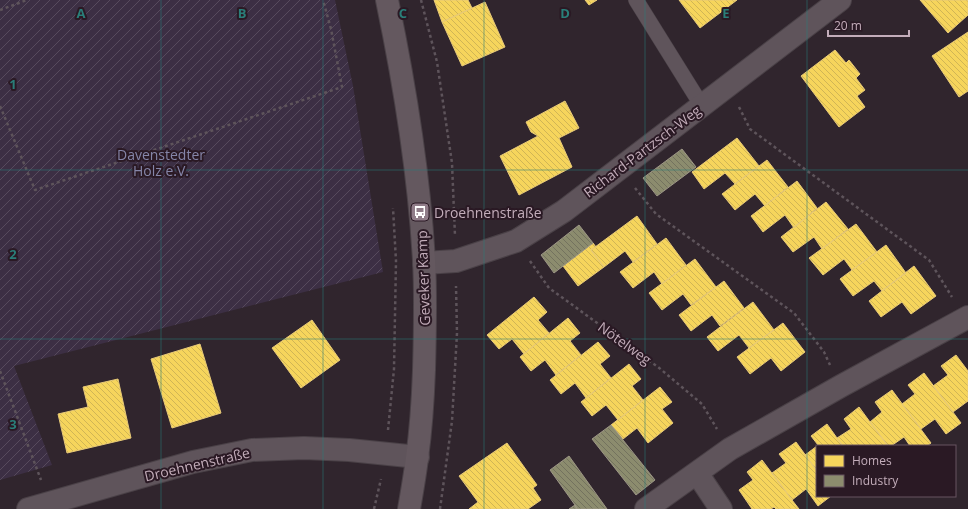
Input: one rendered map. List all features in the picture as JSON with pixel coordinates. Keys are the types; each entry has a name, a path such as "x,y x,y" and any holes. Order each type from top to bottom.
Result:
{"street":[{"name":"Geveker Kamp","path":"387,0 413,143 424,263 425,334 423,393 418,457 409,509"},
{"name":"Richard-Partzsch-Weg","path":"424,263 456,261 516,240 564,211 840,0"},
{"path":"646,509 730,449 841,386 967,318"},
{"name":"Droehnenstraße","path":"28,509 192,462 252,450 304,448 418,457"},
{"path":"697,472 721,509"}],"lane":[{"path":"636,0 702,106"}],"path":[{"path":"0,10 27,0"},
{"path":"0,106 35,190 342,87 331,29 323,0"},
{"path":"728,86 750,129 929,260 967,318"},
{"path":"619,169 656,214 794,312 824,352 841,386"},
{"name":"Nötelweg","path":"516,240 549,288 658,367 702,404 730,449"},
{"path":"374,509 386,454 394,369 396,261"},
{"path":"0,371 50,503"}],"green space":[{"name":"Davenstedter Holz e.V.","path":"0,0 335,0 353,86 383,272 14,366 52,465 0,480"}],"building: Homes":[{"path":"434,0 468,0 472,8 442,22"},
{"path":"585,0 597,0 589,5"},
{"path":"679,0 737,0 700,28"},
{"path":"920,0 968,0 968,15 948,33"},
{"path":"485,2 505,47 462,66 442,22"},
{"path":"968,32 968,91 959,97 932,56"},
{"path":"835,50 846,63 849,60 860,74 856,78 865,90 857,96 865,107 839,127 801,76"},
{"path":"565,101 579,128 559,138 572,167 519,195 500,156 538,136 531,132 526,122"},
{"path":"737,138 759,166 735,184 725,173 704,189 692,172"},
{"path":"767,160 788,187 765,206 755,194 735,210 722,194"},
{"path":"797,181 817,208 794,228 785,215 763,232 751,216"},
{"path":"826,202 848,229 822,249 814,237 793,252 781,237"},
{"path":"637,216 657,244 633,262 625,251 604,267 591,250"},
{"path":"856,224 877,252 852,270 844,259 823,275 809,258"},
{"path":"666,238 686,265 662,284 654,272 633,288 620,272"},
{"path":"593,243 596,247 591,250 604,267 578,286 563,266"},
{"path":"886,245 906,273 882,291 874,281 853,296 840,279"},
{"path":"695,259 716,287 691,305 683,294 662,310 649,293"},
{"path":"914,266 936,296 911,314 902,302 881,317 869,301"},
{"path":"724,281 744,308 720,326 712,315 691,331 679,315"},
{"path":"534,297 547,312 538,320 549,333 524,354 512,339 499,349 487,335"},
{"path":"753,302 774,330 749,348 739,335 718,351 707,337"},
{"path":"568,318 580,333 570,341 581,355 556,375 545,360 531,371 520,357"},
{"path":"312,320 340,360 301,388 272,348"},
{"path":"783,323 805,352 781,371 771,358 750,374 737,357"},
{"path":"598,342 610,356 600,364 611,378 586,398 575,383 561,394 550,380"},
{"path":"200,344 221,413 172,428 151,359"},
{"path":"956,355 968,371 968,401 953,412 933,386 948,375 941,366"},
{"path":"629,364 641,379 632,386 643,400 618,420 606,405 592,416 581,402"},
{"path":"924,373 961,423 946,434 935,419 921,429 902,404 915,394 908,385"},
{"path":"118,379 131,438 67,453 58,414 88,407 83,387"},
{"path":"660,387 672,402 662,409 673,423 648,443 637,428 623,439 611,425"},
{"path":"892,390 931,443 928,445 909,445 904,437 892,445 887,445 870,422 882,412 875,402"},
{"path":"859,407 887,445 842,445 837,438 851,429 844,419"},
{"path":"827,424 842,445 818,445 811,436"},
{"path":"796,442 816,470 816,497 830,497 818,506 806,489 792,500 772,473 786,463 779,454"},
{"path":"507,443 537,485 533,488 541,500 528,509 469,509 478,502 459,476"},
{"path":"816,447 816,470 805,455"},
{"path":"762,460 799,509 776,509 774,507 771,509 752,509 739,490 753,480 747,472"}],"building: Industry":[{"path":"682,149 696,167 657,196 643,178"},
{"path":"579,225 593,243 554,273 541,255"},
{"path":"611,425 655,480 636,495 592,439"},
{"path":"569,456 607,509 577,509 550,470"},
{"path":"575,505 577,509 569,509"}],"place":[{"name":"Droehnenstraße","path":"420,212"}]}
